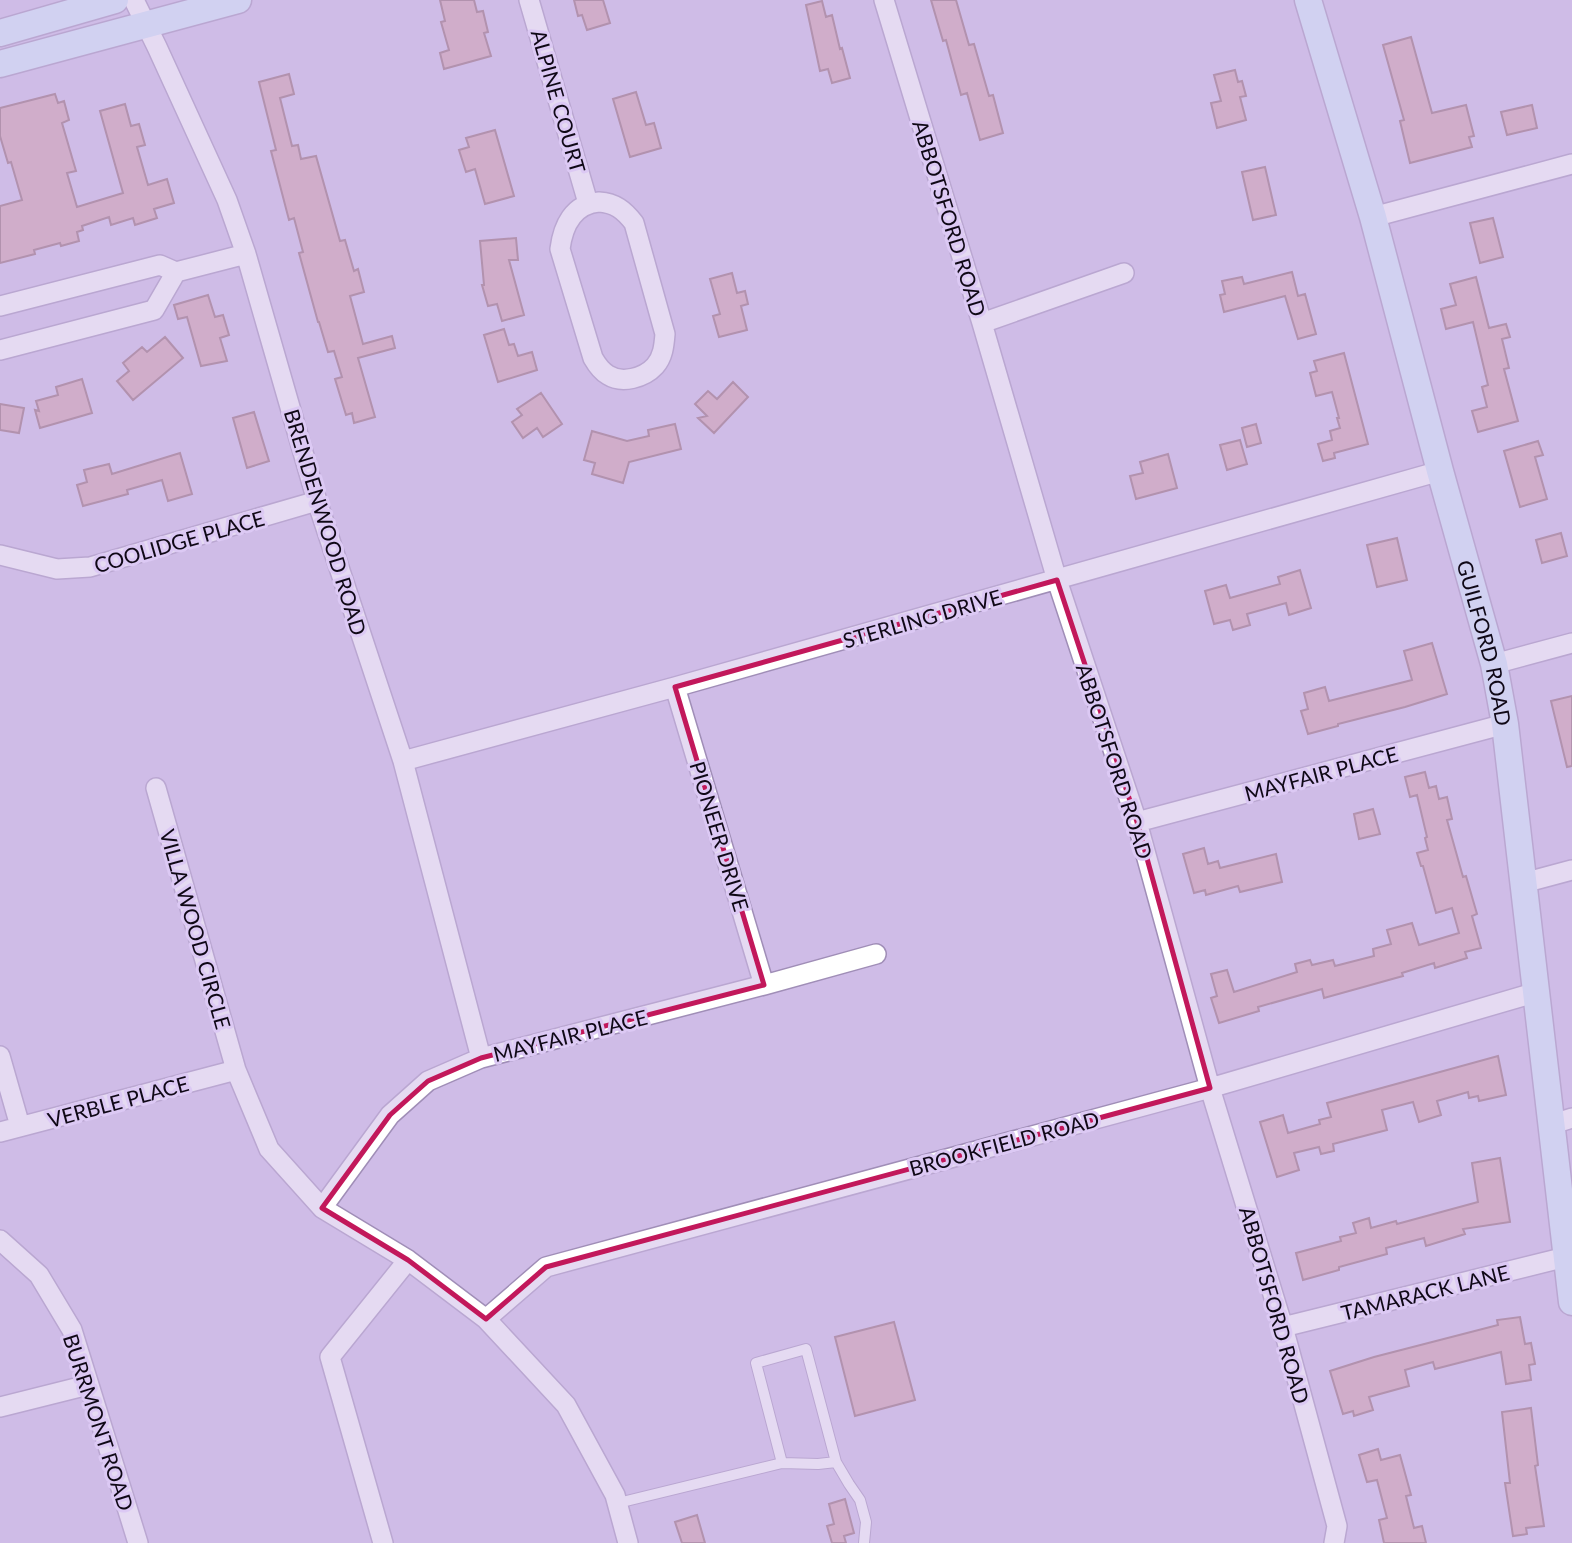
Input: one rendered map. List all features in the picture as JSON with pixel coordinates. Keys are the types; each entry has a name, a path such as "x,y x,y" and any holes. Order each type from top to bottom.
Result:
{"street":[{"path":"0,33 115,0"},
{"name":"BRENDENWOOD ROAD","path":"134,0 227,200 246,254 317,501 404,761 481,1058"},
{"path":"0,64 237,0"},
{"name":"ALPINE COURT","path":"529,0 588,203"},
{"name":"ABBOTSFORD ROAD","path":"884,0 982,323 1056,580 1137,822 1210,1088 1283,1327 1335,1534"},
{"name":"GUILFORD ROAD","path":"1308,0 1373,217 1494,664 1506,724 1537,992 1562,1121 1566,1257 1572,1302"},
{"path":"1373,217 1572,164"},
{"path":"588,203 615,205 634,223 665,334 664,348 656,366 629,380 608,376 593,358 560,249 566,225 580,207 588,203"},
{"path":"0,306 160,265 176,272 246,254"},
{"path":"0,350 154,310 176,272"},
{"path":"982,323 1124,273"},
{"name":"STERLING DRIVE","path":"404,761 1440,471"},
{"name":"COOLIDGE PLACE","path":"0,555 57,569 90,567 317,501"},
{"path":"1494,664 1572,643"},
{"name":"PIONEER DRIVE","path":"675,687 764,985"},
{"name":"MAYFAIR PLACE","path":"1137,822 1506,724"},
{"name":"VILLA WOOD CIRCLE","path":"156,788 236,1070"},
{"path":"1523,883 1572,870"},
{"name":"MAYFAIR PLACE","path":"322,1208 390,1115 428,1081 481,1058 876,954"},
{"name":"BROOKFIELD ROAD","path":"486,1319 546,1267 1210,1088 1537,992"},
{"path":"0,1056 20,1126"},
{"path":"236,1070 269,1149 322,1208 408,1260 486,1319 566,1405 615,1495 628,1543"},
{"name":"VERBLE PLACE","path":"0,1132 236,1070"},
{"name":"BURRMONT ROAD","path":"0,1240 39,1276 72,1330 138,1543"},
{"name":"TAMARACK LANE","path":"1283,1327 1566,1257"},
{"path":"383,1543 330,1357 408,1260"},
{"path":"0,1407 88,1385"}],"lane":[{"path":"782,1463 756,1363 806,1349 836,1462 860,1500 866,1521 864,1543"},
{"path":"618,1503 782,1463 836,1462"}],"highlighted area":[{"path":"1057,580 1137,822 1210,1088 546,1267 486,1319 408,1260 322,1208 390,1115 428,1081 481,1058 764,985 675,687"}],"building":[{"path":"440,0 474,0 477,12 483,11 488,32 484,33 491,56 444,69 440,53 449,50 441,22 445,21"},
{"path":"574,0 603,0 610,23 587,30 582,15 578,16"},
{"path":"931,0 956,0 969,45 974,44 989,96 993,95 1003,133 980,140 967,93 961,95 946,40 943,41"},
{"path":"822,1 826,17 832,15 850,78 832,83 828,69 820,71 806,5"},
{"path":"1411,37 1432,113 1466,105 1474,136 1469,137 1472,147 1410,163 1400,121 1404,120 1383,45"},
{"path":"1235,70 1238,82 1242,81 1246,96 1240,97 1246,120 1217,128 1211,103 1221,101 1214,75"},
{"path":"289,74 294,94 280,98 292,146 298,145 301,159 316,156 340,241 345,240 354,271 358,269 364,292 350,296 363,344 392,336 395,348 358,358 375,417 354,423 352,413 346,415 335,379 342,377 334,351 328,352 318,322 299,253 303,252 294,218 289,220 271,151 276,150 259,82"},
{"path":"636,92 646,125 654,123 661,148 630,157 613,99"},
{"path":"55,94 58,103 64,101 69,120 62,123 76,171 67,173 77,207 123,193 100,111 125,104 131,126 139,124 145,145 137,147 148,185 167,179 174,203 154,209 157,218 135,225 133,218 111,225 109,217 82,226 83,230 77,232 79,241 34,250 35,254 0,263 0,206 22,200 0,136 0,108"},
{"path":"1532,105 1537,128 1507,135 1501,112"},
{"path":"495,130 514,196 485,204 475,169 466,172 459,150 469,147 466,138"},
{"path":"1265,167 1276,215 1253,220 1242,172"},
{"path":"1493,218 1503,257 1480,263 1470,223"},
{"path":"516,238 518,260 509,260 524,315 502,321 497,304 488,306 482,285 480,241"},
{"path":"1292,272 1298,296 1305,294 1316,334 1298,339 1285,296 1224,312 1220,295 1225,294 1222,281 1242,277 1244,284"},
{"path":"732,273 737,293 745,291 748,304 741,306 747,330 719,337 713,316 720,314 710,279"},
{"path":"1476,277 1489,328 1506,324 1510,337 1502,339 1509,368 1504,369 1518,421 1478,432 1472,411 1487,407 1482,387 1488,385 1473,322 1446,329 1441,309 1456,305 1450,284"},
{"path":"208,295 215,317 223,315 229,335 220,338 227,361 201,366 187,317 178,319 174,305"},
{"path":"504,329 509,345 514,344 518,356 532,352 537,370 498,382 484,335"},
{"path":"165,337 183,358 133,400 117,381 129,371 123,363 142,347 147,352"},
{"path":"1344,353 1368,444 1334,453 1335,458 1323,461 1318,444 1332,440 1330,431 1340,428 1339,418 1332,392 1316,396 1310,373 1317,371 1314,361"},
{"path":"82,379 92,413 40,428 35,410 39,411 36,401 58,395 56,387"},
{"path":"733,382 748,397 714,433 698,418 707,416 695,404 708,391 717,399"},
{"path":"541,393 562,424 543,437 537,428 523,438 512,422 522,415 517,409"},
{"path":"0,404 24,408 19,433 0,430"},
{"path":"254,412 269,461 247,468 233,418"},
{"path":"675,424 681,449 629,462 623,483 592,474 595,463 584,460 592,431 627,441 649,436 648,430"},
{"path":"1256,424 1261,443 1247,447 1242,428"},
{"path":"1240,440 1247,464 1227,470 1220,445"},
{"path":"1538,441 1543,455 1535,457 1547,499 1520,507 1504,451"},
{"path":"180,453 192,494 168,501 162,480 127,490 128,494 83,506 77,485 87,482 84,470 109,464 112,474"},
{"path":"1168,454 1177,488 1136,499 1130,476 1143,473 1140,462"},
{"path":"1561,533 1567,556 1542,563 1536,540"},
{"path":"1397,538 1407,580 1377,587 1367,545"},
{"path":"1300,570 1311,608 1289,615 1286,603 1247,614 1250,625 1233,630 1230,620 1214,624 1205,591 1226,585 1230,598 1280,584 1278,577"},
{"path":"1432,643 1447,694 1308,734 1301,711 1308,709 1304,693 1325,687 1329,701 1412,680 1404,651"},
{"path":"1572,696 1572,766 1567,767 1551,701"},
{"path":"1425,772 1429,788 1436,786 1439,799 1447,797 1452,819 1447,820 1477,914 1472,916 1481,948 1465,952 1467,958 1435,968 1434,963 1402,973 1403,976 1324,998 1322,989 1258,1007 1259,1011 1219,1023 1211,998 1217,996 1211,974 1227,970 1234,992 1297,972 1295,964 1310,960 1312,965 1333,960 1335,966 1374,956 1373,949 1391,944 1387,930 1412,923 1419,945 1459,933 1452,908 1436,913 1417,853 1428,850 1427,837 1417,795 1410,797 1405,777"},
{"path":"1373,809 1380,834 1359,839 1354,814"},
{"path":"1204,848 1208,864 1218,861 1220,868 1276,854 1282,882 1240,892 1238,886 1206,895 1205,890 1194,893 1183,854"},
{"path":"1498,1056 1506,1095 1479,1101 1478,1096 1469,1098 1468,1092 1437,1101 1441,1115 1419,1122 1413,1102 1382,1110 1387,1130 1333,1144 1334,1151 1321,1154 1319,1147 1294,1153 1299,1170 1277,1177 1260,1122 1283,1115 1288,1133 1320,1124 1319,1120 1331,1117 1327,1103"},
{"path":"1500,1158 1510,1222 1463,1229 1465,1234 1426,1246 1424,1238 1386,1248 1387,1254 1303,1280 1296,1253 1341,1241 1340,1237 1356,1233 1353,1223 1369,1218 1371,1228 1396,1221 1397,1224 1478,1202 1472,1163"},
{"path":"1520,1317 1525,1344 1531,1343 1535,1364 1529,1365 1531,1380 1506,1384 1501,1352 1435,1369 1433,1362 1405,1370 1409,1386 1369,1397 1373,1410 1354,1416 1353,1411 1343,1414 1330,1371 1498,1325 1497,1320"},
{"path":"894,1322 915,1400 855,1416 835,1337"},
{"path":"1531,1408 1538,1465 1535,1466 1544,1526 1526,1528 1527,1534 1513,1536 1505,1483 1510,1483 1502,1412"},
{"path":"1378,1449 1381,1460 1400,1455 1411,1495 1406,1496 1414,1528 1422,1526 1426,1543 1384,1543 1379,1520 1387,1518 1377,1480 1367,1482 1359,1455"},
{"path":"845,1499 854,1533 844,1536 846,1543 832,1543 827,1526 834,1524 829,1504"},
{"path":"697,1515 705,1543 682,1543 675,1522"}]}
